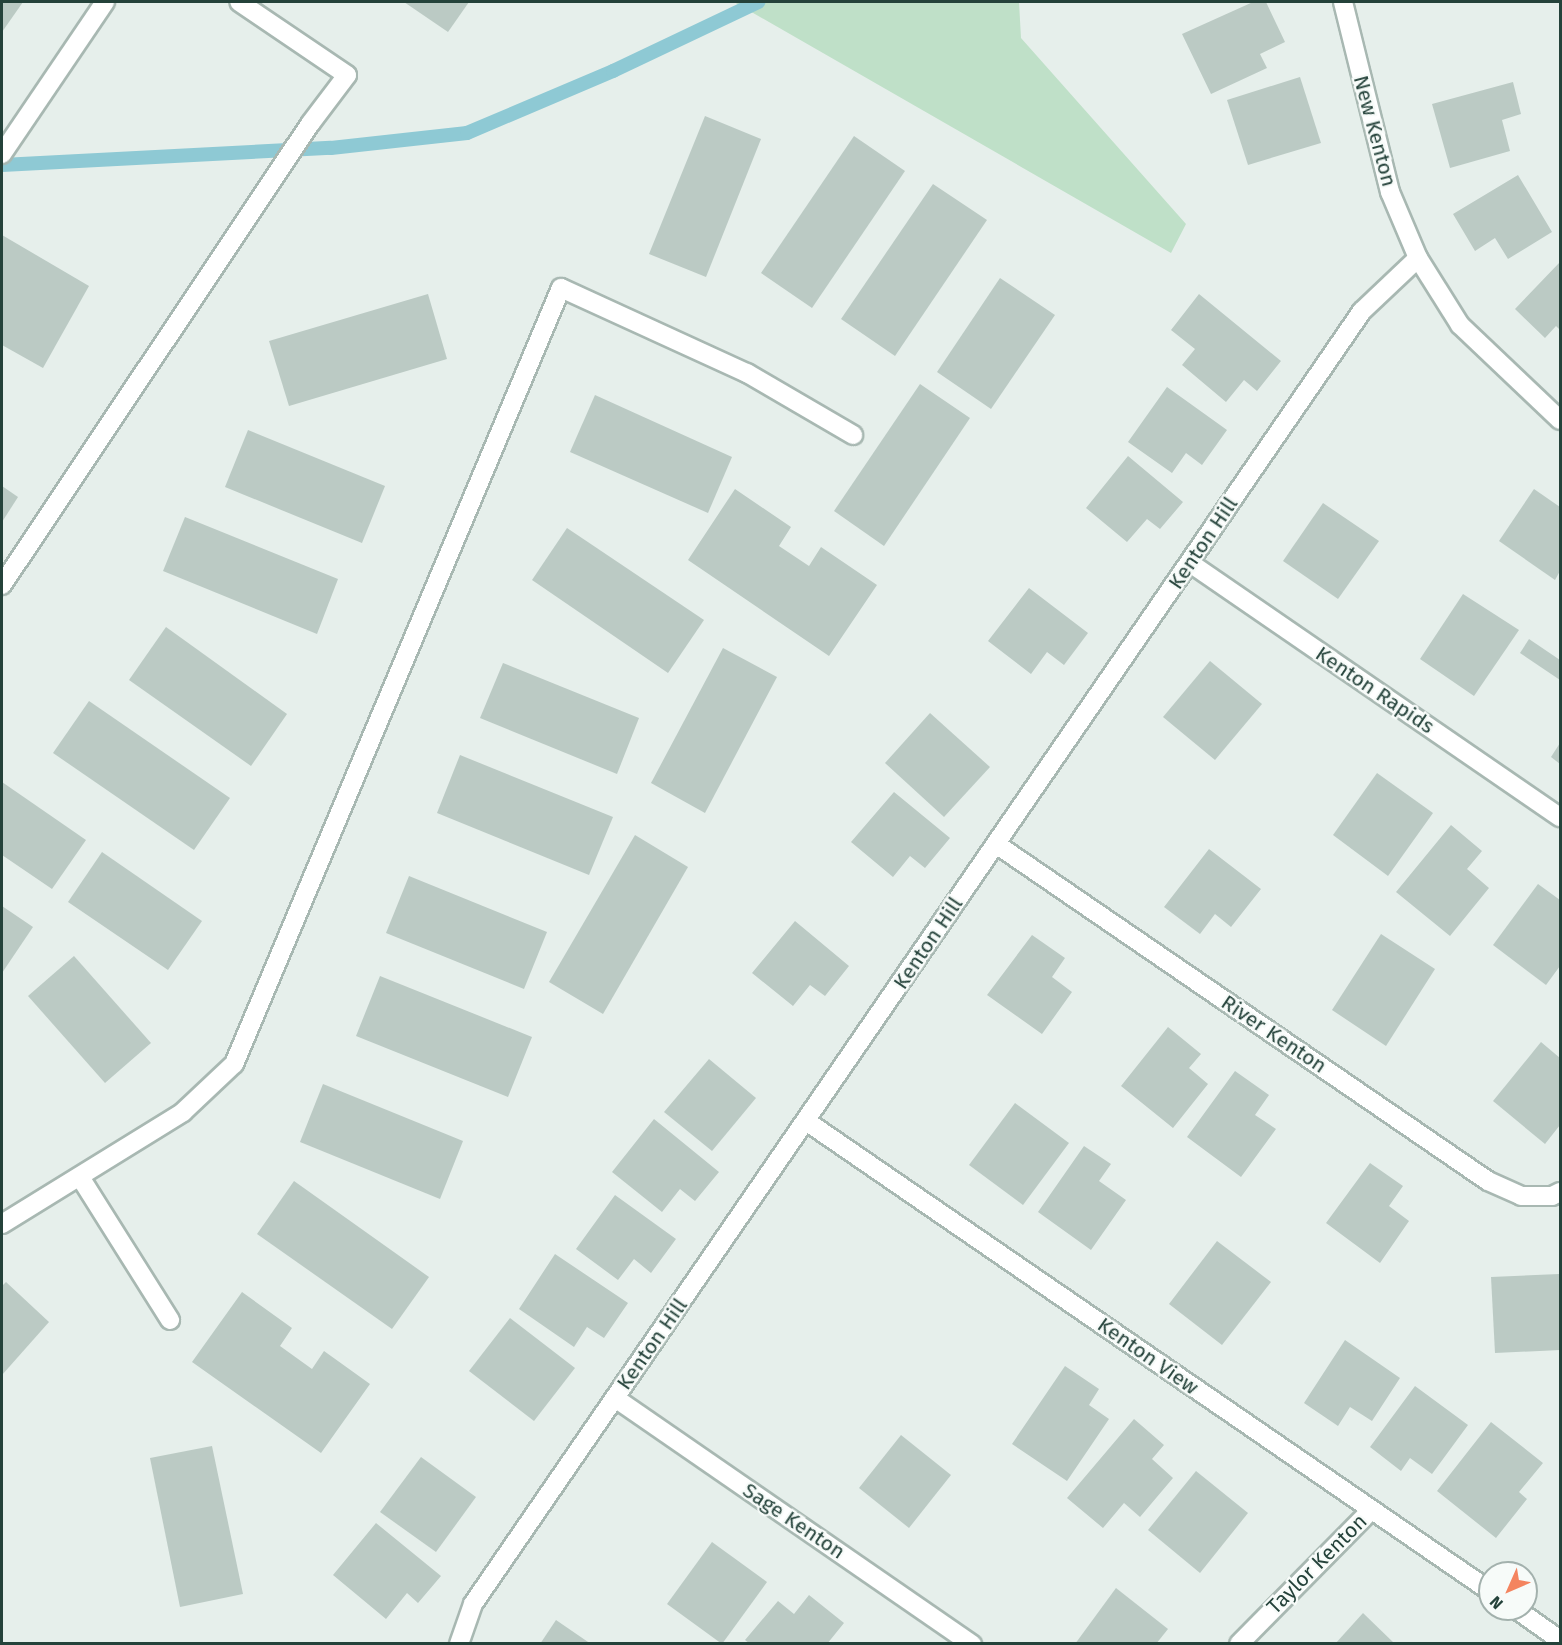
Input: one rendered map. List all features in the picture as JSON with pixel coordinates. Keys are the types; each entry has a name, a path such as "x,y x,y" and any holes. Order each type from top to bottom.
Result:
{"street":[{"path":"6,147 105,2"},
{"path":"2,585 310,124 347,75 239,2"},
{"name":"New Kenton","path":"1343,2 1390,192 1418,258 1460,325 1560,420"},
{"name":"Kenton Hill","path":"459,1644 473,1604 1362,312 1418,258"},
{"path":"2,1224 183,1112 234,1064 561,288 756,378 853,435"},
{"name":"Kenton Rapids","path":"1190,563 1560,817"},
{"name":"River Kenton","path":"996,844 1488,1181 1521,1196 1552,1196 1560,1192"},
{"name":"Kenton View","path":"806,1121 1478,1583"},
{"path":"80,1177 170,1320"},
{"name":"Sage Kenton","path":"615,1398 972,1644"},
{"name":"Taylor Kenton","path":"1239,1644 1371,1510"},
{"path":"1533,1621 1560,1640"}],"green space":[{"path":"734,2 1019,2 1021,38 1186,224 1171,253"}],"building":[{"path":"2,2 23,2 2,32"},
{"path":"404,2 469,2 448,32"},
{"path":"1253,2 1266,2 1285,42 1260,54 1267,68 1211,94 1182,34"},
{"path":"1300,77 1321,143 1248,165 1227,100"},
{"path":"1513,82 1521,114 1502,120 1510,151 1450,168 1432,104"},
{"path":"705,116 761,139 706,277 649,254"},
{"path":"854,136 905,171 812,308 761,273"},
{"path":"1518,175 1552,232 1508,259 1495,238 1475,251 1453,214"},
{"path":"933,184 987,220 895,356 841,319"},
{"path":"2,235 89,286 43,368 2,345"},
{"path":"1560,262 1560,330 1556,326 1545,338 1515,309"},
{"path":"1000,278 1055,315 991,409 937,372"},
{"path":"428,294 447,359 289,406 269,341"},
{"path":"1199,294 1281,361 1257,391 1244,380 1226,402 1182,365 1195,349 1171,330"},
{"path":"920,384 970,418 884,546 834,511"},
{"path":"1167,387 1227,430 1202,465 1186,453 1172,473 1128,442"},
{"path":"595,395 732,457 708,513 570,452"},
{"path":"248,430 385,486 362,543 225,487"},
{"path":"1128,456 1183,502 1160,529 1147,519 1127,542 1086,508"},
{"path":"2,486 18,497 2,522"},
{"path":"735,489 791,527 779,546 809,566 821,547 877,585 829,656 688,560"},
{"path":"1534,489 1560,507 1560,571 1555,580 1499,541"},
{"path":"1323,503 1379,541 1338,599 1283,561"},
{"path":"185,517 338,579 317,634 163,571"},
{"path":"567,528 704,620 668,673 532,580"},
{"path":"1029,588 1088,633 1064,665 1047,652 1031,674 988,641"},
{"path":"1463,594 1519,630 1474,696 1420,659"},
{"path":"166,627 287,714 251,766 129,680"},
{"path":"1529,639 1560,660 1560,680 1520,653"},
{"path":"723,648 777,677 705,813 651,783"},
{"path":"1210,661 1262,704 1215,760 1163,717"},
{"path":"503,663 639,718 617,774 480,718"},
{"path":"89,701 230,798 194,850 53,753"},
{"path":"930,713 990,767 944,817 885,763"},
{"path":"1560,743 1560,764 1551,757"},
{"path":"460,755 613,817 589,875 437,813"},
{"path":"1377,773 1433,813 1388,876 1333,835"},
{"path":"2,782 86,840 52,889 2,855"},
{"path":"894,792 950,838 925,868 910,856 893,877 851,842"},
{"path":"1451,825 1482,851 1467,869 1489,888 1450,936 1396,892"},
{"path":"635,835 688,867 603,1014 549,982"},
{"path":"1209,849 1261,889 1231,927 1215,914 1200,934 1164,907"},
{"path":"102,852 202,921 168,970 68,902"},
{"path":"409,876 547,932 524,989 386,933"},
{"path":"1538,884 1560,900 1560,966 1546,985 1493,945"},
{"path":"2,906 33,927 2,973"},
{"path":"795,921 849,966 825,996 810,985 793,1006 752,973"},
{"path":"1381,934 1435,969 1386,1046 1332,1010"},
{"path":"1032,935 1065,958 1052,977 1072,992 1042,1034 987,995"},
{"path":"74,956 151,1043 105,1083 28,996"},
{"path":"380,976 532,1037 508,1097 356,1036"},
{"path":"1168,1027 1201,1054 1189,1068 1208,1084 1173,1128 1121,1086"},
{"path":"1541,1042 1560,1058 1560,1125 1545,1144 1493,1101"},
{"path":"709,1059 756,1098 712,1151 664,1112"},
{"path":"1235,1071 1269,1095 1255,1115 1276,1129 1241,1177 1187,1137"},
{"path":"323,1084 463,1141 440,1199 300,1142"},
{"path":"1015,1103 1069,1143 1023,1205 969,1165"},
{"path":"654,1119 719,1172 695,1201 680,1189 662,1212 612,1172"},
{"path":"1084,1146 1111,1164 1099,1181 1126,1200 1091,1250 1038,1212"},
{"path":"1370,1163 1403,1186 1389,1206 1409,1221 1380,1263 1326,1223"},
{"path":"294,1181 429,1277 392,1329 257,1234"},
{"path":"615,1195 676,1239 651,1273 634,1259 618,1280 576,1249"},
{"path":"1217,1241 1271,1282 1222,1345 1169,1304"},
{"path":"555,1254 628,1303 604,1338 587,1327 574,1347 519,1309"},
{"path":"1559,1274 1560,1350 1495,1353 1491,1277"},
{"path":"6,1282 49,1322 2,1375 2,1286"},
{"path":"242,1292 292,1328 280,1346 312,1369 324,1351 370,1384 321,1453 192,1362"},
{"path":"510,1318 575,1368 534,1421 469,1371"},
{"path":"1345,1340 1400,1378 1372,1421 1350,1407 1338,1426 1304,1403"},
{"path":"1065,1366 1099,1389 1089,1405 1109,1419 1067,1481 1012,1444"},
{"path":"1415,1386 1468,1425 1432,1474 1410,1458 1401,1471 1370,1447"},
{"path":"1134,1419 1164,1445 1152,1459 1173,1478 1140,1517 1124,1503 1103,1528 1067,1498"},
{"path":"1491,1422 1543,1463 1519,1492 1527,1499 1496,1538 1437,1491"},
{"path":"901,1435 951,1475 909,1528 859,1488"},
{"path":"212,1446 243,1594 180,1607 150,1458"},
{"path":"421,1457 476,1497 436,1552 380,1512"},
{"path":"1196,1471 1248,1513 1200,1573 1148,1530"},
{"path":"376,1523 441,1576 418,1603 407,1593 386,1619 333,1575"},
{"path":"712,1542 767,1582 722,1644 667,1604"},
{"path":"1116,1588 1168,1629 1156,1644 1075,1644"},
{"path":"809,1595 844,1623 827,1644 750,1644 745,1640 778,1601 794,1614"},
{"path":"1363,1613 1395,1644 1335,1644"},
{"path":"556,1620 591,1644 540,1644"}],"waterway":[{"path":"2,165 331,148 467,133 613,71 758,2"}]}
